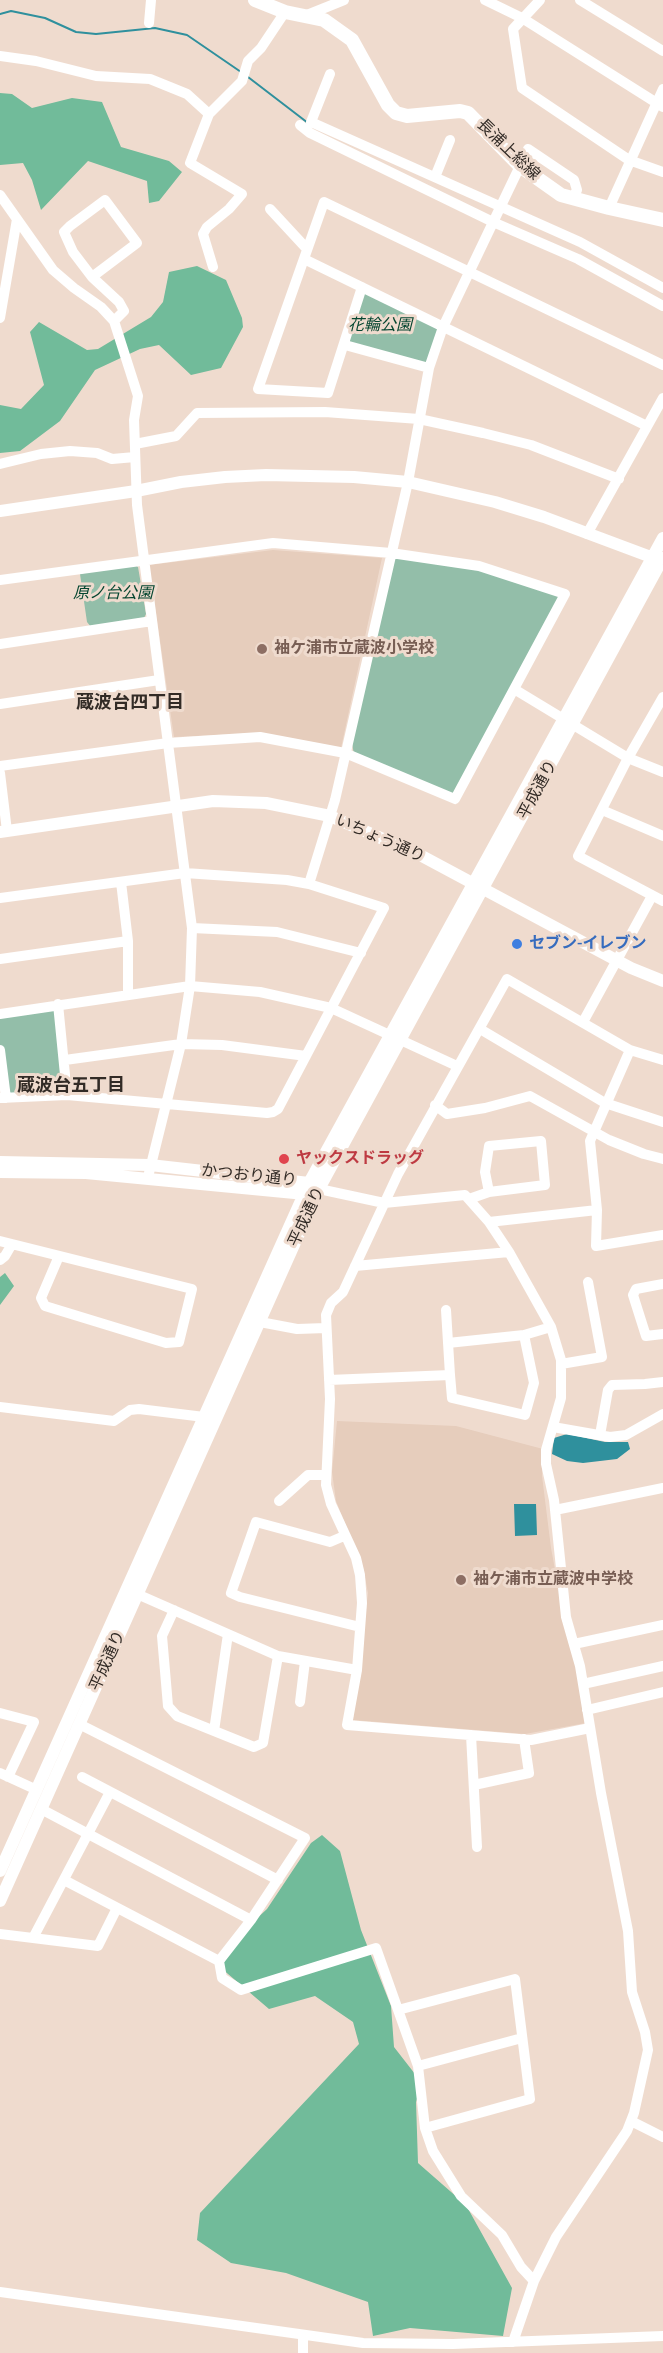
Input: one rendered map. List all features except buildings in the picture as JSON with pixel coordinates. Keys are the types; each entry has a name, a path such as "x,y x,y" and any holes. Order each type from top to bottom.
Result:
{"main road":[{"name":"長浦上総線","path":"255,0 285,12 324,20 352,39 388,105 396,113 407,116 460,111 468,113 526,170 561,195 663,220"}],"street":[{"path":"149,23 151,0"},
{"path":"307,15 344,0"},
{"path":"485,0 522,18 660,106"},
{"path":"540,0 513,29 522,88 629,160 663,172"},
{"path":"580,0 663,51"},
{"path":"213,267 202,234 242,194 190,163 209,114 242,81 248,61 261,48 285,12"},
{"path":"0,56 36,61 96,76 150,79 187,94 209,114"},
{"path":"330,74 311,122 580,242 663,288"},
{"path":"609,208 629,160 660,106 663,89"},
{"path":"300,125 310,133 493,222 578,259 663,306"},
{"path":"435,177 450,141"},
{"path":"528,148 574,180 577,190 572,199"},
{"path":"309,884 330,816 408,482 429,368 442,327 500,207 526,170 544,160"},
{"path":"0,195 53,270 101,307 114,321 138,396 134,420 136,491 142,559 192,928 190,986 181,1044 149,1171"},
{"path":"92,277 137,243 105,200 64,232 73,252 92,277 119,302 123,311 114,321"},
{"path":"362,287 328,393 258,389 324,202 663,365"},
{"path":"270,209 306,254 362,287 647,426"},
{"path":"0,318 17,219"},
{"path":"345,345 429,368"},
{"path":"587,534 663,398"},
{"path":"135,444 176,436 197,413 325,412 419,419 531,445 619,479"},
{"path":"0,465 40,454 70,452 97,453 112,459 135,457"},
{"path":"0,511 181,482 266,475 354,477 408,482 495,502 544,517 660,560"},
{"name":"平成通り","path":"0,1871 204,1417 311,1189 660,560 663,538"},
{"path":"0,580 273,543 391,553 479,566 565,594 455,799 345,753 260,737 168,743 0,766"},
{"path":"0,644 152,621"},
{"path":"0,704 159,680"},
{"path":"514,689 628,758 663,772"},
{"path":"662,701 628,758 578,855 663,901"},
{"path":"0,772 4,831"},
{"name":"いちょう通り","path":"4,831 213,801 266,803 330,816 420,855 617,960 663,981"},
{"path":"602,810 663,836"},
{"path":"0,898 185,873 287,880 309,884 384,908 278,1109 273,1112 67,1095 3,1098 0,1050"},
{"path":"121,882 128,941 128,995"},
{"path":"583,1022 652,896"},
{"path":"192,928 278,932 361,953"},
{"path":"0,959 128,941"},
{"path":"590,1728 531,1740 347,1725 357,1670 362,1603 356,1558 344,1536 332,1504 326,1475 330,1399 326,1315 331,1303 343,1292 384,1203 435,1106 507,979 630,1050 663,1060"},
{"path":"0,1014 190,986 260,992 331,1008 458,1066"},
{"path":"58,1004 67,1095"},
{"path":"480,1029 605,1103 663,1122"},
{"path":"65,1060 181,1044 222,1045 306,1056"},
{"path":"630,1050 605,1103 590,1147 597,1210 596,1246 663,1235"},
{"path":"435,1106 447,1114 485,1108 530,1096 593,1133 644,1154 663,1159"},
{"path":"468,1199 489,1192 545,1185 541,1141 489,1146 485,1173 489,1192"},
{"name":"かつおり通り","path":"0,1162 149,1171 311,1189"},
{"name":"かつおり通り","path":"0,1172 149,1171"},
{"path":"311,1189 384,1203 465,1195 489,1222 551,1327 561,1364 561,1398 546,1450 546,1464 555,1510 566,1617 583,1684 628,1931 632,1992 645,2032 648,2050 627,2131 556,2237 534,2281 513,2342"},
{"name":"平成通り","path":"0,1900 260,1322 311,1189"},
{"path":"489,1222 597,1210"},
{"path":"0,1241 192,1289 179,1342 166,1343 45,1306 41,1298 59,1256"},
{"path":"0,1260 12,1244"},
{"path":"355,1266 508,1252"},
{"path":"561,1364 602,1357 588,1282"},
{"path":"663,1284 636,1289 633,1295 646,1336 663,1334"},
{"path":"446,1310 452,1398 525,1414 534,1383 524,1335"},
{"path":"260,1322 297,1329 326,1328"},
{"path":"448,1342 524,1335 551,1327"},
{"path":"329,1380 450,1375"},
{"path":"600,1435 608,1390 612,1385 663,1382"},
{"path":"0,1407 114,1420 130,1410 139,1409 204,1417"},
{"path":"553,1427 600,1435 626,1435 663,1414"},
{"path":"279,1501 308,1474 326,1475"},
{"path":"555,1510 663,1488"},
{"path":"344,1536 330,1542 256,1522 231,1593 360,1627"},
{"path":"137,1594 278,1656 357,1670"},
{"path":"174,1610 162,1636 168,1706 177,1716 254,1747 263,1743 278,1656"},
{"path":"574,1644 663,1625"},
{"path":"214,1731 228,1634"},
{"path":"300,1702 305,1661"},
{"path":"583,1684 663,1666"},
{"path":"587,1710 663,1692"},
{"path":"0,1713 34,1722 4,1775 37,1790"},
{"path":"79,1724 305,1838 251,1920 219,1961 222,1978 241,1990 376,1948 418,2066 425,2128 433,2151 461,2196 502,2235 521,2267 534,2281"},
{"path":"471,1735 477,1847"},
{"path":"474,1785 529,1773 524,1739"},
{"path":"82,1777 278,1880"},
{"path":"33,1938 110,1792"},
{"path":"41,1809 251,1920"},
{"path":"64,1880 219,1961"},
{"path":"0,1934 98,1946 117,1908"},
{"path":"398,2010 515,1979 530,2099 425,2128"},
{"path":"418,2066 522,2038"},
{"path":"631,2121 663,2137"},
{"path":"0,2292 363,2343 453,2344 663,2336"},
{"path":"303,2335 303,2353"}],"shaded area":[{"name":"袖ケ浦市立蔵波小学校","path":"273,550 382,558 341,748 259,733 174,737 149,565"},
{"name":"袖ケ浦市立蔵波中学校","path":"337,1421 456,1426 543,1449 542,1476 551,1548 564,1618 579,1668 586,1723 525,1734 353,1720 368,1593 363,1567 336,1501 332,1472"}],"green space":[{"path":"0,93 12,94 32,108 72,98 102,102 121,147 169,161 182,172 159,201 149,203 147,181 88,161 41,210 32,180 23,163 0,165"},
{"path":"197,266 226,280 242,318 243,327 221,368 191,375 159,345 140,349 95,370 60,421 20,451 0,453 0,405 21,409 44,385 30,332 39,322 87,350 98,349 151,317 163,302 169,272"},
{"name":"花輪公園","path":"362,287 443,327 429,368 345,345"},
{"path":"391,553 479,566 565,594 455,799 354,754 352,744"},
{"name":"原ノ台公園","path":"132,562 138,567 146,614 144,618 91,627 87,622 80,574"},
{"path":"58,1004 67,1095 6,1098 0,1050 0,1014"},
{"path":"5,1273 14,1286 0,1305 0,1277"},
{"path":"322,1835 340,1851 361,1930 391,2006 394,2047 422,2083 416,2102 418,2163 466,2205 512,2288 503,2336 410,2328 373,2336 368,2302 286,2273 231,2263 197,2240 200,2213 359,2044 353,2022 315,1996 269,2009 221,1968 239,1935 267,1909 311,1843"}],"water":[{"path":"567,1434 605,1442 628,1442 630,1449 617,1459 583,1463 567,1461 552,1454 554,1438"},
{"path":"514,1504 536,1504 537,1535 515,1536"}],"waterway":[{"path":"0,14 11,11 45,18 76,32 96,34 155,28 187,35 241,72"},
{"path":"248,77 308,123"}],"place":[{"name":"袖ケ浦市立蔵波小学校","path":"262,649"},
{"name":"セブン-イレブン","path":"517,944"},
{"name":"ヤックスドラッグ","path":"284,1159"},
{"name":"袖ケ浦市立蔵波中学校","path":"461,1580"}],"district":[{"name":"蔵波台四丁目","path":"130,703"},
{"name":"蔵波台五丁目","path":"71,1086"}]}
